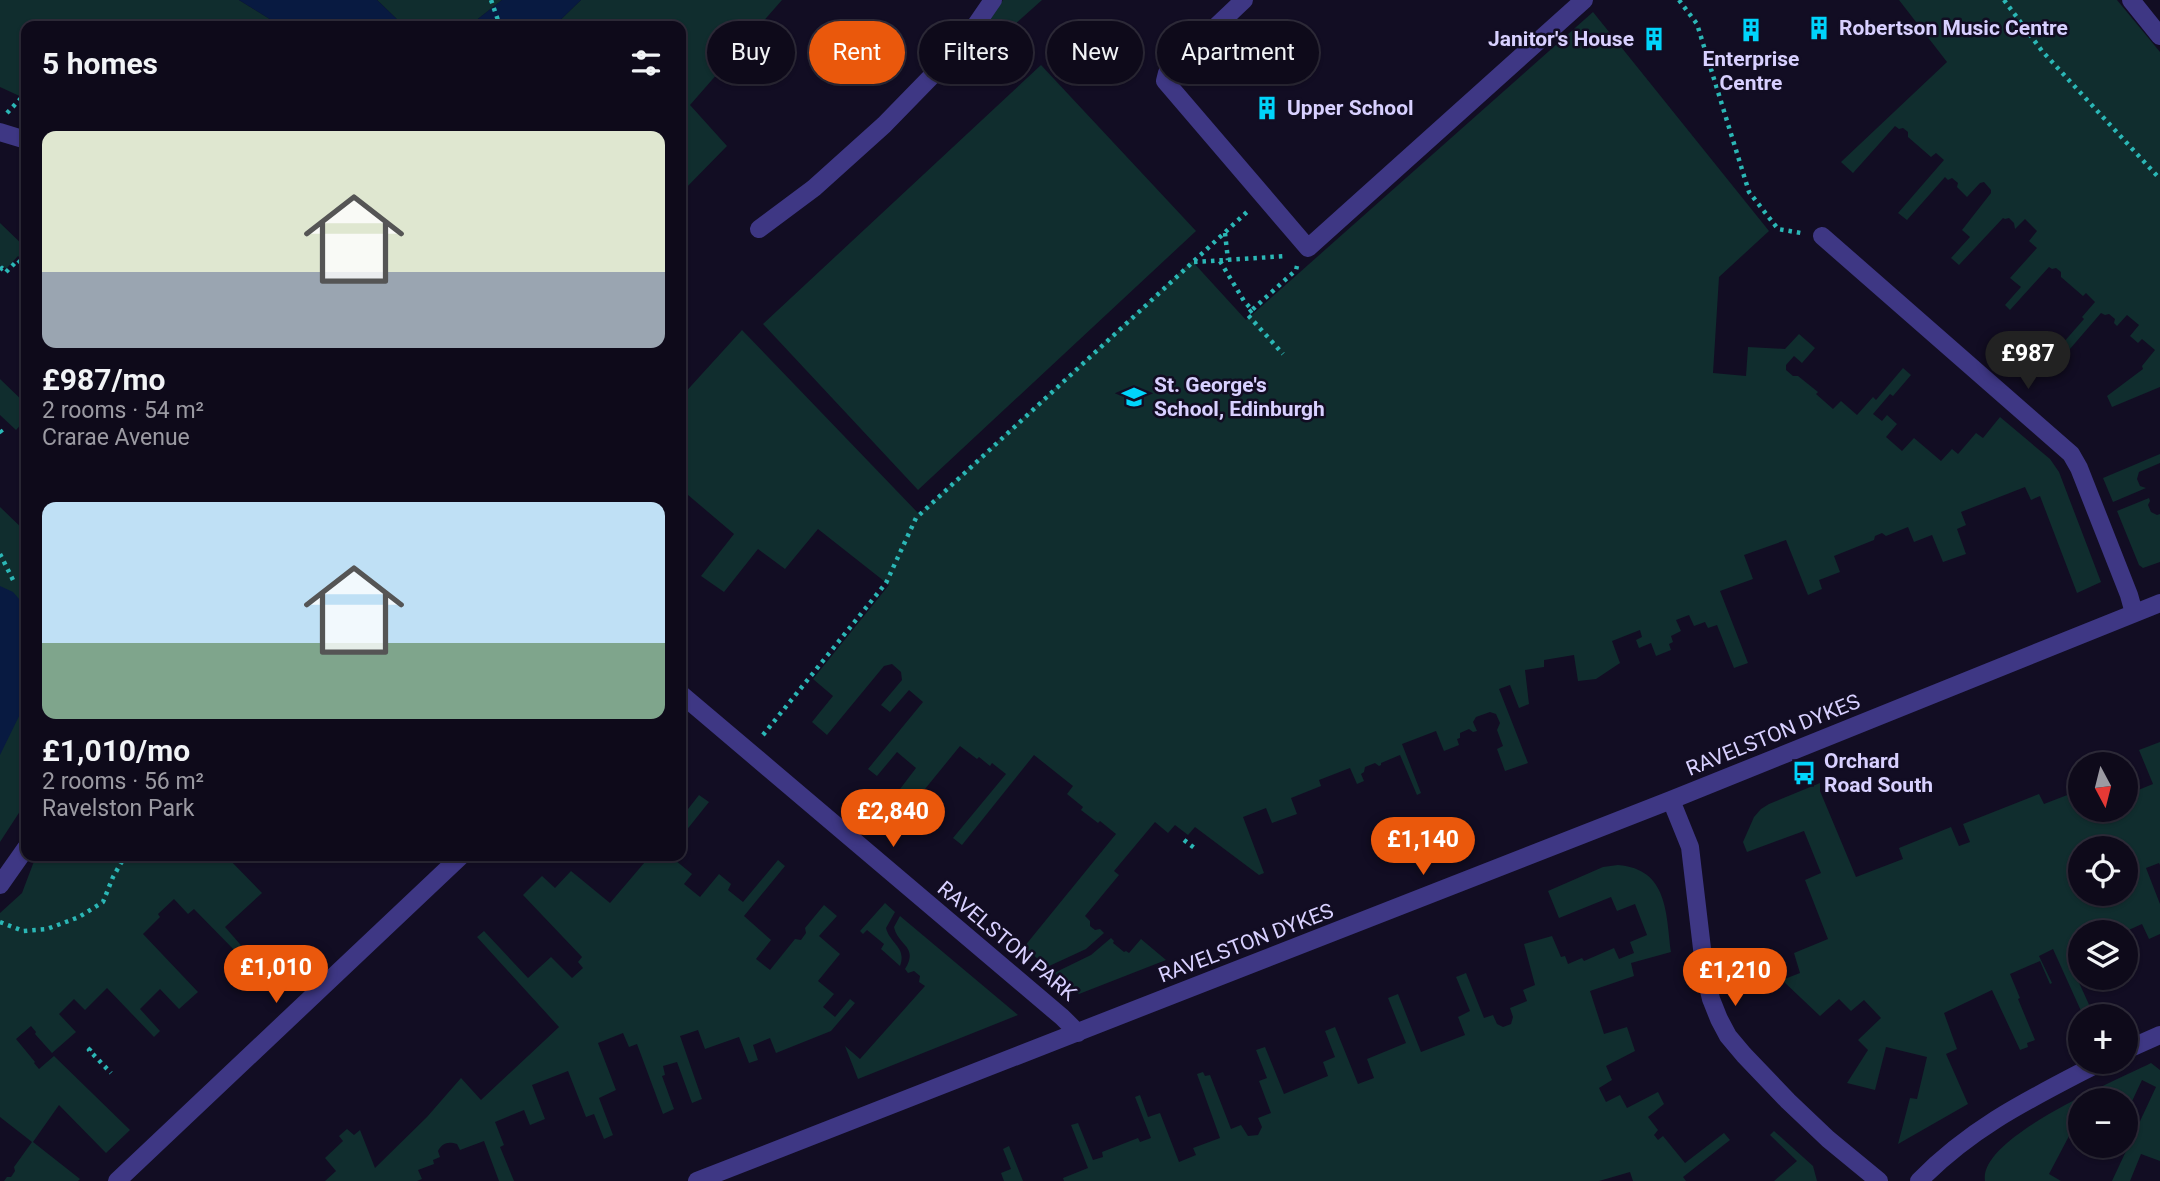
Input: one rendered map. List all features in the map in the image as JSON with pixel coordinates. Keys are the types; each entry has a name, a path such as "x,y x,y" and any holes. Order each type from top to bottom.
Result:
{"street":[{"path":"759,229 814,188 884,125 962,45 993,0"},
{"path":"1244,0 1169,71 1165,78 1166,84 1264,197 1304,252 1584,0"},
{"path":"2131,0 2160,36"},
{"path":"0,132 21,138"},
{"path":"1822,236 2071,454 2079,468 2134,613"},
{"name":"RAVELSTON DYKES","path":"697,1181 1671,800 2160,603"},
{"name":"RAVELSTON PARK","path":"686,698 1079,1033"},
{"path":"1671,800 1690,847 1705,974 1711,999 1728,1036 1788,1101 1874,1180"},
{"path":"0,885 21,855"},
{"path":"117,1181 456,861"},
{"path":"2138,1045 2160,1035"},
{"path":"1919,1181 1969,1136 2006,1111 2078,1074"}],"path":[{"path":"1679,0 1697,24 1749,192 1778,229 1822,236"},
{"path":"2004,0 2042,51 2160,178"},
{"path":"491,3 498,21"},
{"path":"0,120 21,98"},
{"path":"749,752 886,583 916,518 1264,197"},
{"path":"1225,233 1228,260"},
{"path":"1193,262 1304,252 1296,270 1247,314 1283,354"},
{"path":"0,270 2,268 6,272 18,260 21,263"},
{"path":"1220,261 1252,310"},
{"path":"0,554 14,582"},
{"path":"1184,840 1197,850"},
{"path":"0,922 23,931 47,929 79,917 103,902 122,861"},
{"path":"91,1048 89,1050 111,1073"}],"green space":[{"path":"0,0 239,0 273,21 21,21 21,97 0,87"},
{"path":"377,0 502,0 475,21 399,21"},
{"path":"581,0 782,0 764,21 707,21 708,84 690,105 727,146 686,188 686,21 559,21"},
{"path":"1003,0 1042,0 1019,21 987,21"},
{"path":"1899,0 2117,0 2160,52 2160,387 2112,407 2107,396 2143,369 2142,366 2155,350 2142,339 2138,343 2130,336 2139,325 2127,315 2117,326 2115,319 2109,314 2101,313 2063,357 2056,351 2095,302 2086,293 2083,296 2061,277 2061,272 2056,268 2049,267 2010,310 2005,305 2021,287 2010,278 2037,248 2029,241 2037,231 2025,219 2015,229 2009,218 2003,218 1959,265 1951,258 1970,237 1962,230 1991,193 1984,182 1967,197 1957,187 1958,183 1945,177 1907,220 1898,213 1944,160 1936,153 1931,157 1908,137 1908,132 1895,126 1853,173 1841,162 1947,62"},
{"path":"1593,12 1769,231 1719,277 1713,373 1746,376 1748,347 1785,349 1799,334 1815,348 1802,363 1794,356 1786,365 1786,370 1818,392 1816,394 1833,409 1841,401 1857,415 1873,397 1876,400 1903,368 1911,375 1873,414 1882,421 1887,415 1897,424 1886,437 1902,451 1914,438 1941,461 1952,449 1958,454 1976,433 1983,438 2000,417 2050,459 2059,472 2101,582 2077,593 2040,496 2031,500 2025,487 1961,512 1966,525 1957,529 1966,554 1943,562 1932,535 1914,542 1908,527 1886,536 1882,533 1875,536 1874,540 1834,556 1840,572 1819,580 1822,589 1808,595 1786,540 1744,555 1753,579 1720,591 1748,663 1734,668 1717,625 1708,628 1705,622 1694,626 1689,615 1676,620 1681,631 1671,636 1671,650 1656,656 1651,643 1639,648 1636,640 1642,637 1640,630 1612,641 1620,663 1596,679 1578,681 1574,655 1544,660 1544,667 1525,670 1529,704 1519,708 1510,685 1499,689 1528,763 1505,771 1497,749 1503,746 1497,730 1500,723 1496,714 1490,712 1476,717 1473,722 1477,731 1469,729 1460,733 1460,738 1457,739 1459,745 1444,751 1436,731 1402,744 1421,793 1417,795 1400,755 1379,766 1375,763 1365,767 1361,774 1364,781 1357,784 1350,768 1319,780 1321,786 1291,798 1297,814 1272,823 1266,808 1243,817 1264,873 1259,875 1195,827 1188,835 1175,825 1168,833 1155,822 1114,871 1119,875 1085,916 1090,921 1090,926 1104,933 1086,949 1047,967 1024,947 1116,834 1081,810 1083,807 1067,794 1073,786 1034,755 962,845 953,838 1006,774 992,763 990,766 979,757 977,759 960,746 912,805 897,793 916,768 897,752 877,776 868,769 923,702 909,690 890,712 881,705 902,680 901,672 892,664 884,666 827,735 812,722 833,696 813,679 889,585 818,529 785,569 758,549 724,592 701,576 734,534 686,493 686,392 742,330 919,514 1192,261 1246,320"},
{"path":"1041,65 1047,71 1047,84 1059,84 1196,231 918,490 763,324 1021,84 1033,84 1033,72"},
{"path":"0,223 21,243 21,259 18,256 6,269 0,266"},
{"path":"0,379 21,399 21,424 16,430 0,415"},
{"path":"2160,454 2160,463 2139,472 2137,479 2140,486 2146,488 2113,502 2103,478"},
{"path":"2149,498 2151,512 2160,514 2160,562 2143,568 2139,565 2117,511"},
{"path":"0,507 21,527 21,810 0,842"},
{"path":"2160,742 2160,865 2159,863 2146,868 2160,904 2160,934 2149,939 2142,924 2138,926 2138,920 2068,920 2068,982 2053,949 2039,956 2052,983 2050,984 2040,961 2010,974 2035,1040 2020,1050 1992,990 1944,1013 1957,1049 1946,1054 1968,1104 1898,1144 1910,1098 1917,1099 1927,1057 1886,1047 1875,1090 1847,1083 1868,1050 1858,1040 1881,1018 1864,1000 1851,1011 1839,999 1820,1016 1782,980 1800,973 1794,953 1828,939 1805,880 1821,873 1804,831 1747,852 1743,842 1754,817 1769,804 1820,783 1820,791 1856,877 1903,859 1899,848 1951,827 1959,846 1970,842 1963,824 2039,794 2044,804 2068,795 2068,822 2138,822 2138,790 2153,784 2139,750"},
{"path":"699,795 709,802 686,831 686,812"},
{"path":"778,860 785,866 744,916 771,940 756,959 770,970 795,939 801,940 806,933 805,928 824,905 837,916 819,936 840,954 818,981 834,994 823,1007 835,1017 850,999 855,1003 831,1031 776,1053 770,1038 753,1045 758,1060 749,1063 739,1037 705,1049 698,1030 680,1036 702,1099 692,1103 677,1062 663,1066 665,1075 662,1076 674,1109 663,1114 637,1044 629,1047 623,1033 598,1043 616,1090 599,1098 613,1135 604,1139 594,1114 586,1117 568,1071 532,1085 545,1119 530,1125 524,1110 495,1122 504,1145 500,1147 514,1181 499,1181 484,1141 460,1150 457,1144 443,1144 438,1151 440,1157 433,1160 434,1164 418,1170 422,1179 417,1181 325,1181 336,1171 325,1158 343,1141 339,1136 347,1129 354,1135 360,1130 375,1168 427,1117 461,1078 481,1100 559,1027 477,937 484,931 528,978 551,957 572,978 583,968 578,962 582,957 523,895 542,876 555,888 571,871 610,903 646,861 676,861 692,874 684,884 700,897 719,874 731,884 728,890 743,902"},
{"path":"34,861 231,861 262,893 225,927 246,951 240,956 194,909 188,914 174,899 143,934 198,992 179,1009 160,989 140,1009 160,1031 154,1037 107,988 85,1010 74,999 59,1014 76,1032 52,1053 31,1026 16,1039 39,1069 54,1056 130,1130 106,1153 59,1105 33,1142 80,1179 78,1181 4,1181 11,1177 15,1171 14,1167 32,1142 0,1117 0,913 22,893"},
{"path":"1618,865 1634,868 1647,875 1655,884 1665,908 1671,952 1631,963 1634,976 1590,991 1604,1034 1627,1027 1635,1051 1606,1066 1612,1080 1599,1088 1606,1102 1620,1095 1627,1108 1658,1092 1664,1104 1648,1117 1658,1130 1654,1135 1658,1140 1663,1136 1685,1163 1724,1133 1730,1140 1683,1177 1686,1181 1633,1181 1630,1172 1599,1181 1064,1181 1063,1178 1088,1168 1071,1125 1078,1123 1093,1160 1103,1157 1102,1152 1138,1138 1140,1142 1151,1138 1135,1097 1140,1095 1148,1117 1160,1113 1179,1162 1196,1155 1193,1148 1220,1138 1197,1074 1203,1072 1205,1076 1210,1075 1231,1129 1241,1125 1248,1136 1258,1135 1262,1127 1258,1118 1271,1113 1259,1081 1267,1078 1256,1050 1265,1047 1284,1094 1328,1076 1323,1062 1335,1057 1325,1031 1335,1027 1358,1084 1374,1078 1367,1059 1406,1043 1388,998 1398,994 1421,1052 1465,1035 1458,1017 1470,1011 1456,977 1466,973 1484,1018 1493,1015 1497,1024 1503,1027 1511,1024 1513,1017 1510,1008 1527,1001 1523,990 1535,985 1524,944 1552,936 1561,957 1565,956 1568,964 1582,958 1584,961 1614,948 1619,959 1634,953 1630,942 1647,935 1635,904 1617,911 1611,897 1559,918 1548,891 1603,867"},
{"path":"885,903 895,912 886,928 900,950 900,966 881,949 884,944 867,930 863,934 860,931"},
{"path":"900,916 1018,1015 858,1079 845,1046 860,1059 925,986 919,982 920,976 914,971 908,973 905,969 909,961 909,951 894,927"},
{"path":"1111,938 1113,943 1129,953 1141,939 1166,960 1079,994 1054,973 1091,955"},
{"path":"2072,990 2082,990 2089,1004 2078,1004"},
{"path":"2151,1063 2160,1070 2160,1161 2141,1154 2130,1181 2112,1181 2123,1158 2138,1158 2138,1125 2156,1087 2142,1080 2138,1088 2100,1088 2128,1074 2138,1074 2138,1069"},
{"path":"2068,1104 2068,1138 2049,1174 2061,1181 1985,1181 1989,1164 2003,1147"},
{"path":"1774,1131 1813,1166 1817,1181 1774,1181 1797,1161 1770,1135"},
{"path":"1009,1146 1023,1181 1004,1181 1001,1173 1011,1169 1003,1149"}],"water":[{"path":"239,0 377,0 399,21 273,21"},
{"path":"502,0 581,0 559,21 475,21"},
{"path":"0,586 13,592 21,601 21,712 0,755"}],"place":[{"name":"Robertson Music Centre","path":"1819,28"},
{"name":"Enterprise Centre","path":"1751,30"},
{"name":"Janitor's House","path":"1654,39"},
{"name":"Upper School","path":"1267,108"},
{"name":"St. George's School, Edinburgh","path":"1134,397"},
{"name":"Orchard Road South","path":"1804,773"}]}
